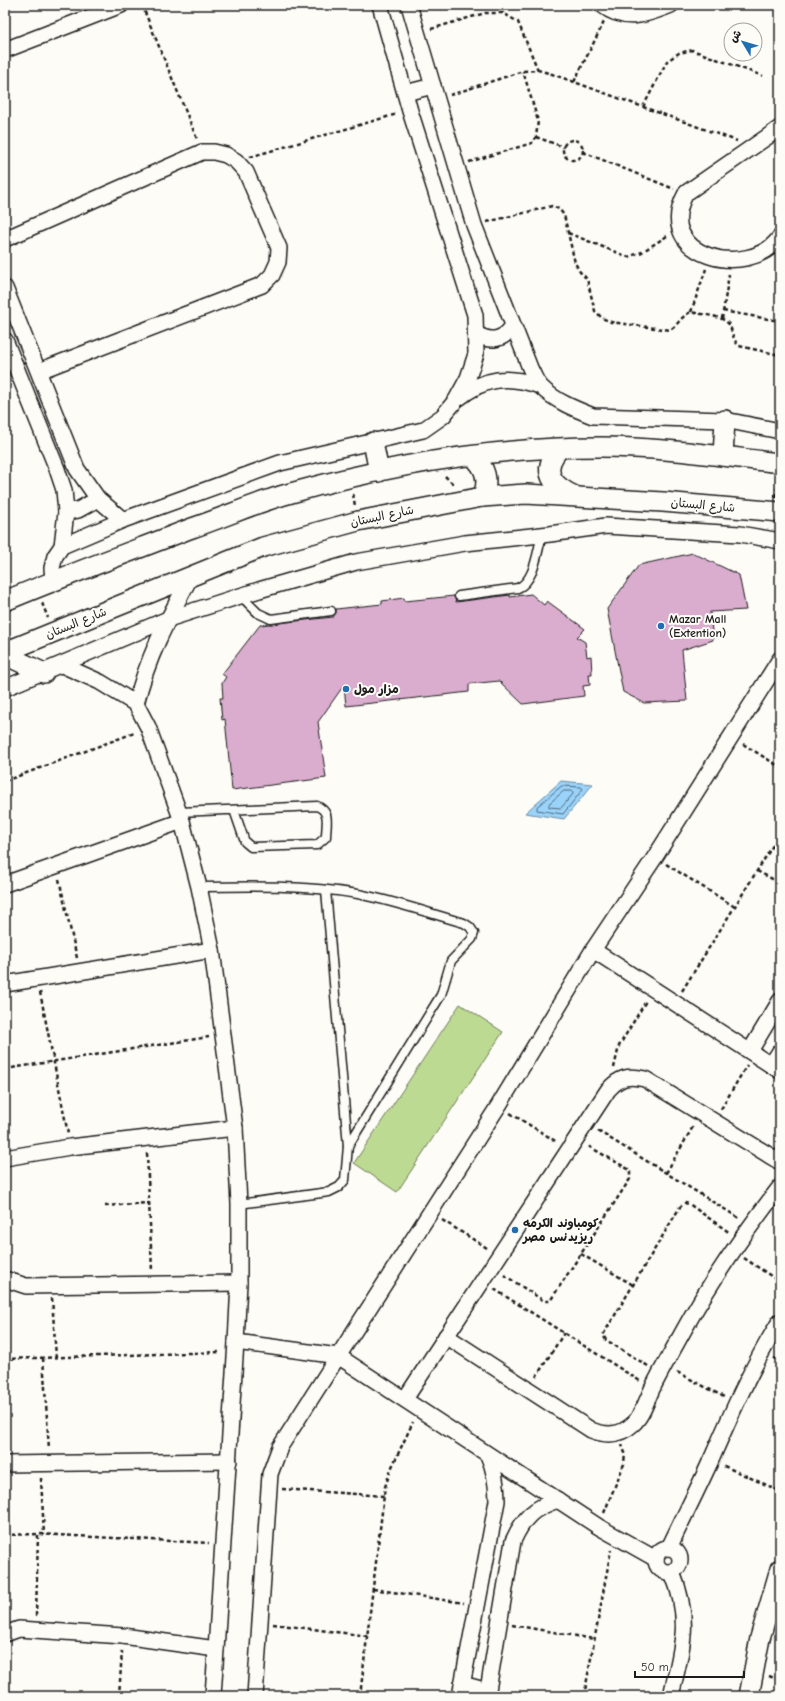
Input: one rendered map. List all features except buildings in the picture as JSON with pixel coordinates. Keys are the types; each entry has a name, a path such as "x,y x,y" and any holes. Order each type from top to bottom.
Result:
{"street":[{"path":"5,50 122,5"},
{"path":"62,546 123,520 280,462 423,430 443,416 456,400 468,378 476,354 476,315 410,111 380,5"},
{"path":"409,5 474,225 530,368 540,386"},
{"path":"606,8 630,17 651,13 670,5"},
{"path":"405,93 435,93"},
{"path":"779,238 766,251 749,258 732,260 711,256 697,251 686,242 679,229 677,217 680,204 686,194 780,128"},
{"path":"5,239 202,152 214,152 226,155 236,161 246,172 279,248 278,262 272,275 262,285 39,370"},
{"path":"5,288 39,370 77,469 98,499 123,520"},
{"path":"477,334 488,339 500,338 510,331 513,325"},
{"path":"5,340 58,469 64,490 66,512 62,546 55,556 52,568 45,584"},
{"path":"456,400 481,384 496,380 511,379 526,381 540,386 553,397 568,406 593,416 725,420 780,431"},
{"path":"723,456 725,420"},
{"path":"373,442 379,472"},
{"path":"5,601 45,584 288,493 350,477 472,456 518,451 630,448 723,456 776,470"},
{"path":"558,449 553,455 550,463 552,479 556,486 577,497"},
{"path":"472,456 478,460 485,472 486,485 482,497"},
{"name":"شارع البستان","path":"5,653 263,547 358,521 482,497 526,494 664,502 780,512"},
{"path":"66,512 78,510 98,499"},
{"path":"5,688 44,673 168,619 356,562 465,543 542,535 606,526 740,534 780,541"},
{"path":"136,704 149,660 168,619 191,576"},
{"path":"5,653 44,673"},
{"path":"255,1696 270,1474 280,1447 499,1105 593,950 655,858 780,659"},
{"path":"62,665 100,682 136,704 148,727 180,817 199,887 212,950 235,1128 239,1204 239,1283 236,1347 213,1696"},
{"path":"5,884 180,817"},
{"path":"5,984 212,950"},
{"path":"593,950 776,1068 780,1051"},
{"path":"752,1053 780,1001"},
{"path":"405,1400 572,1144 615,1082 624,1078 635,1077 645,1079 780,1162"},
{"path":"5,1158 70,1146 235,1128"},
{"path":"446,1336 591,1430 602,1434 613,1435 624,1431 634,1424 640,1414 693,1313 737,1245 780,1187"},
{"path":"5,1279 26,1286 239,1283"},
{"path":"669,1548 711,1460 735,1403 762,1351 780,1321"},
{"path":"236,1347 338,1356 598,1527 656,1559"},
{"path":"488,1455 494,1470 497,1485 497,1501 461,1690 488,1693 513,1541 520,1526 530,1514 543,1505 558,1500"},
{"path":"5,1464 228,1461"},
{"path":"669,1548 674,1549 680,1557 679,1566 672,1572 662,1571 658,1568 656,1559 658,1553 663,1549 669,1548"},
{"path":"749,1696 760,1638 780,1569"},
{"path":"671,1696 682,1647 684,1628 683,1609 679,1591 672,1572"},
{"path":"5,1634 19,1629 123,1636 216,1649"}],"lane":[{"path":"459,596 518,588 522,586 529,579 531,574 542,535"},
{"path":"241,596 258,613 270,619 331,611"},
{"path":"180,817 234,810 317,806 324,809 327,814 326,837 317,845 252,847 245,842 234,810"},
{"path":"199,887 280,886 326,890 375,897 464,923 470,927 474,933 472,939 451,961 441,995 348,1146"},
{"path":"239,1204 329,1192 339,1187 344,1180 348,1146 326,890"}],"path":[{"path":"142,5 202,152"},
{"path":"502,5 503,13"},
{"path":"574,82 606,8"},
{"path":"417,33 485,13 503,13 518,22 538,70"},
{"path":"643,107 667,61 678,53 692,50 762,76"},
{"path":"435,93 523,71 538,70 753,147"},
{"path":"457,165 532,143 536,137 538,121 523,71"},
{"path":"236,161 410,111"},
{"path":"536,137 564,147"},
{"path":"576,140 582,145 583,152 579,159 571,160 565,155 564,147 568,141 576,140"},
{"path":"583,152 686,194"},
{"path":"474,225 552,206 559,209 564,215 575,263 580,272 587,279 595,311 602,318 611,322 670,330 675,327 686,314 691,312 722,319 730,327 735,342 740,346 780,355"},
{"path":"568,232 628,256 642,252 679,229"},
{"path":"723,311 780,320 779,238"},
{"path":"691,312 711,256"},
{"path":"722,319 732,260"},
{"path":"776,470 780,478"},
{"path":"350,477 358,521"},
{"path":"45,584 53,632"},
{"path":"5,781 148,727"},
{"path":"731,736 780,767"},
{"path":"675,1003 780,834"},
{"path":"655,858 735,906"},
{"path":"56,865 80,972"},
{"path":"757,871 780,883"},
{"path":"38,979 70,1146"},
{"path":"615,1082 615,1058 619,1046 654,988"},
{"path":"5,1068 223,1035"},
{"path":"666,1173 707,1118 752,1053"},
{"path":"430,1212 547,1302 550,1301 630,1179 630,1170 572,1144 499,1105"},
{"path":"586,1124 751,1226"},
{"path":"146,1138 153,1284"},
{"path":"105,1206 149,1203"},
{"path":"735,1403 662,1370 606,1340 603,1335 682,1204 689,1204 780,1282"},
{"path":"581,1254 633,1285"},
{"path":"482,1282 652,1389"},
{"path":"51,1286 56,1358"},
{"path":"529,1390 564,1333"},
{"path":"5,1359 56,1358 236,1347"},
{"path":"43,1358 45,1464 44,1535"},
{"path":"360,1696 384,1496 391,1469 420,1409"},
{"path":"598,1527 624,1464 625,1453 621,1443 613,1435"},
{"path":"711,1460 780,1491"},
{"path":"270,1489 384,1496"},
{"path":"5,1535 38,1534 223,1544"},
{"path":"36,1630 38,1534"},
{"path":"584,1696 614,1536"},
{"path":"373,1589 476,1605"},
{"path":"260,1623 368,1636"},
{"path":"500,1623 594,1639"},
{"path":"119,1696 123,1636"},
{"path":"767,1674 774,1678 780,1671"}],"green space":[{"path":"460,1004 503,1032 397,1192 354,1163"}],"water":[{"path":"561,781 593,784 564,819 525,813"}],"place":[{"name":"Mazar Mall (Extention)","path":"661,626"},
{"name":"مزار مول","path":"346,689"},
{"name":"كومباوند الكرمه ريزيدنس مصر","path":"515,1230"}]}
